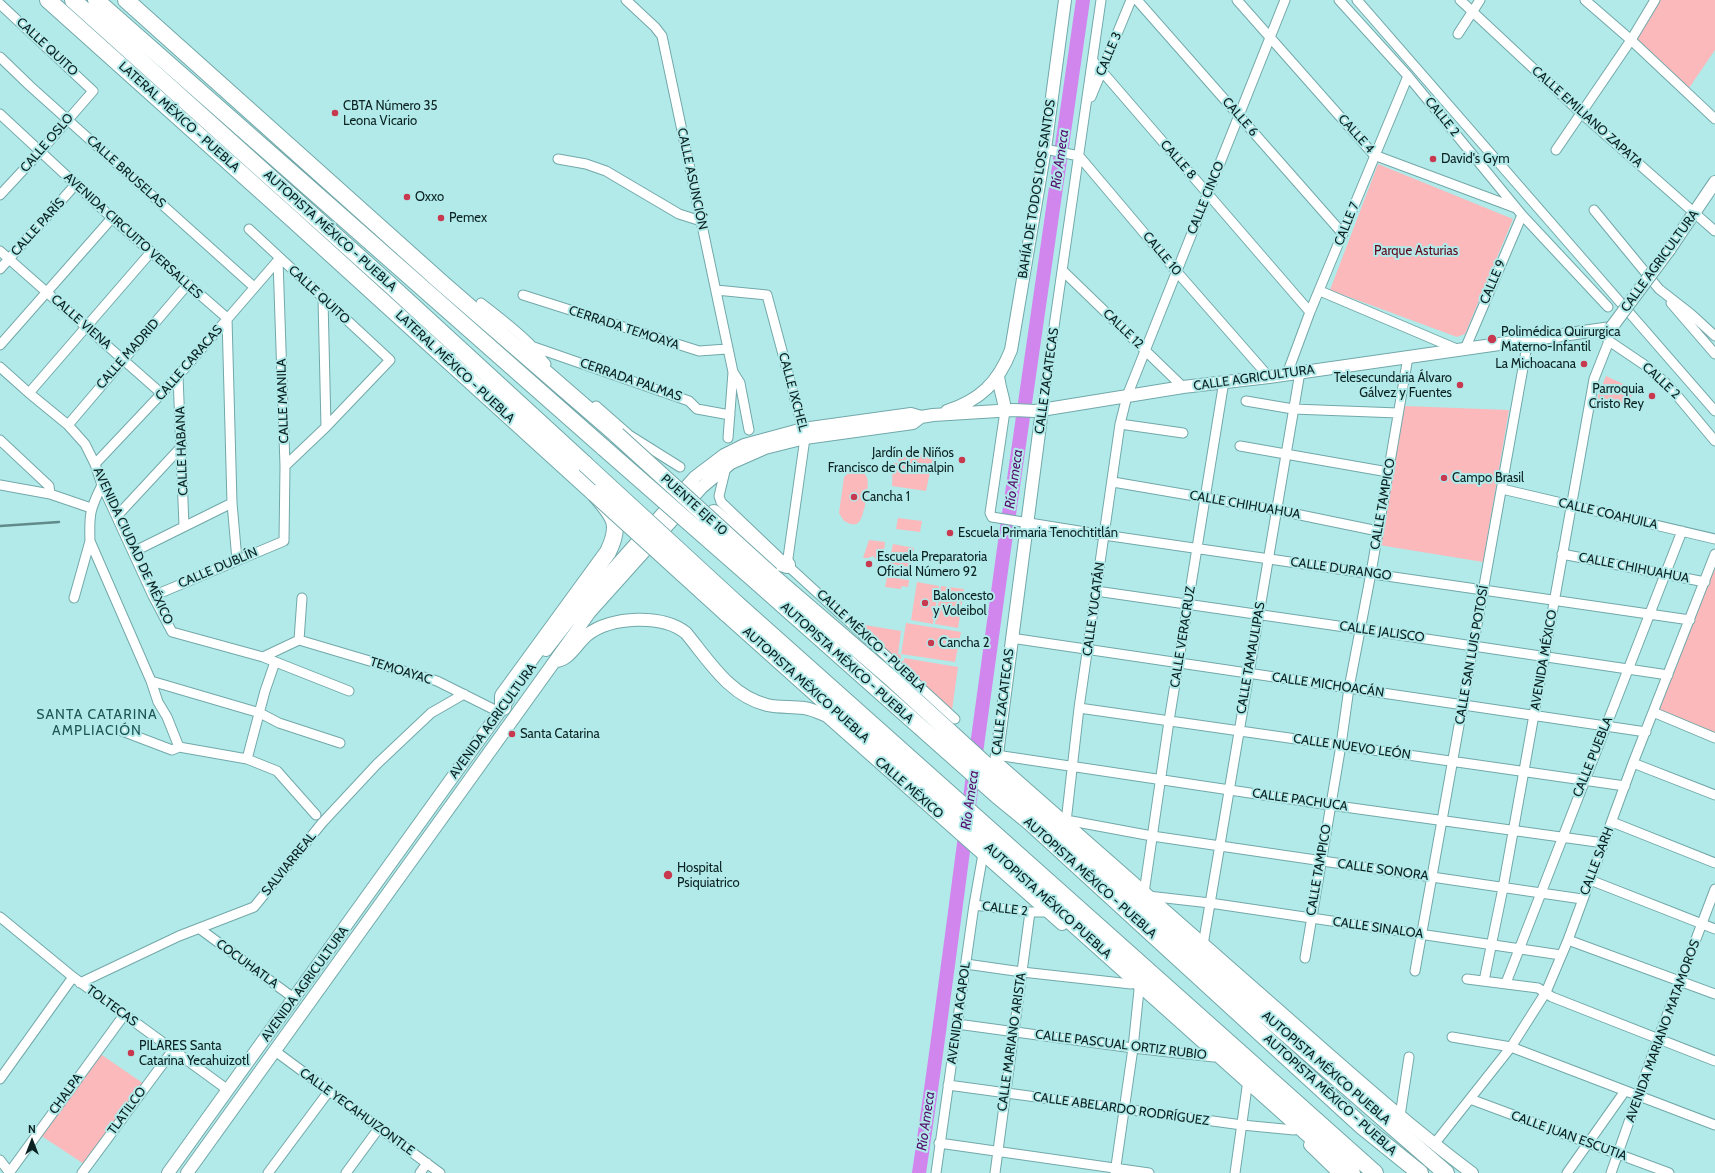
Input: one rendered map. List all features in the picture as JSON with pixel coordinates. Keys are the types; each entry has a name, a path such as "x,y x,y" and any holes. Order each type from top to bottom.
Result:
{"highway":[{"name":"LATERAL MÉXICO - PUEBLA","path":"48,0 373,291 594,493"},
{"name":"AUTOPISTA MÉXICO - PUEBLA","path":"73,0 383,278 585,464 731,608"},
{"name":"AUTOPISTA MÉXICO - PUEBLA","path":"96,0 604,448"},
{"path":"106,0 195,62"},
{"path":"126,0 548,371"},
{"name":"PUENTE EJE 10","path":"548,371 695,507 765,579"},
{"name":"PUENTE EJE 10","path":"604,448 765,579"},
{"path":"594,493 976,815 1375,1173"},
{"path":"501,709 503,696 601,562 612,543 615,528 613,516 594,493"},
{"path":"695,507 713,513 767,558 786,564"},
{"name":"AUTOPISTA MÉXICO - PUEBLA","path":"765,579 953,757 1031,823 1363,1127 1420,1173"},
{"name":"AUTOPISTA MÉXICO PUEBLA","path":"765,579 893,680 1001,779 1164,918 1446,1173"},
{"name":"AUTOPISTA MÉXICO PUEBLA","path":"731,608 984,851 1352,1173"}],"street":[{"name":"CALLE ASUNCIÓN","path":"626,0 655,27 662,36 732,372 728,438"},
{"name":"BAHÍA DE TODOS LOS SANTOS","path":"927,416 958,407 982,394 1004,367 1011,350 1048,150 1066,0"},
{"name":"CALLE ZACATECAS","path":"996,758 1011,638 1023,522 1039,410 1063,271 1101,0"},
{"name":"CALLE 3","path":"1086,109 1131,0"},
{"name":"CALLE 6","path":"1137,0 1343,234"},
{"name":"CALLE 4","path":"1237,0 1374,155 1519,212"},
{"name":"CALLE CINCO","path":"1127,396 1285,0"},
{"name":"CALLE 2","path":"1339,0 1408,76 1519,212 1608,307"},
{"path":"1357,0 1715,410"},
{"name":"CALLE EMILIANO ZAPATA","path":"1460,0 1581,113 1715,231"},
{"path":"1458,34 1480,0"},
{"path":"1585,0 1631,40 1715,119"},
{"path":"1556,150 1631,40 1655,0"},
{"name":"CALLE QUITO","path":"0,4 93,90"},
{"name":"CALLE BRUSELAS","path":"0,57 254,287"},
{"name":"CALLE 8","path":"1093,62 1310,312"},
{"name":"CALLE 7","path":"1287,374 1310,312 1408,76"},
{"name":"CALLE OSLO","path":"0,195 40,152 93,90"},
{"name":"AVENIDA CIRCUITO VERSALLES","path":"0,114 112,218 227,318"},
{"path":"1048,150 1079,156"},
{"name":"CALLE 10","path":"1079,156 1268,377"},
{"path":"558,159 586,164 606,171 679,214 701,221"},
{"path":"0,181 7,188"},
{"name":"CALLE AGRICULTURA","path":"927,416 1009,410 1039,410 1224,381 1268,377 1606,329 1669,250 1715,182"},
{"name":"CALLE PARÍS","path":"0,269 76,184"},
{"path":"1594,210 1715,354"},
{"name":"CALLE 9","path":"1462,349 1519,212"},
{"path":"0,345 112,218"},
{"name":"CALLE QUITO","path":"249,229 279,259 390,360 326,428"},
{"name":"CALLE VIENA","path":"0,251 162,394"},
{"path":"28,393 151,252"},
{"name":"CALLE CARACAS","path":"95,464 162,394 279,259"},
{"name":"CALLE MANILA","path":"279,259 285,466 284,541"},
{"name":"CALLE 12","path":"1063,271 1146,350 1182,387"},
{"name":"CALLE MADRID","path":"68,425 188,284"},
{"path":"1659,289 1691,314 1715,336"},
{"name":"CALLE IXCHEL","path":"716,290 767,295 804,434 786,564"},
{"path":"1320,291 1462,349"},
{"name":"CERRADA TEMOAYA","path":"522,295 699,352 727,349"},
{"path":"285,466 326,428 323,299"},
{"path":"481,303 505,321 531,346 548,371 630,435 680,468"},
{"path":"227,318 232,503 237,560"},
{"name":"CALLE 2","path":"1606,329 1609,341 1646,366 1669,386 1715,441"},
{"name":"CALLE SAN LUIS POTOSÍ","path":"1415,971 1528,340"},
{"name":"AVENIDA MÉXICO","path":"1484,981 1503,888 1594,379 1609,341"},
{"name":"CERRADA PALMAS","path":"531,346 689,400 698,409 730,415"},
{"name":"CALLE TAMPICO","path":"1305,958 1341,745 1348,688 1371,573 1408,357"},
{"name":"AVENIDA CIUDAD DE MÉXICO","path":"0,367 28,393 68,425 85,444 95,464 102,485 153,596 172,632 263,658 349,691"},
{"name":"CALLE ASUNCIÓN","path":"732,372 740,383 749,430"},
{"name":"CALLE TAMAULIPAS","path":"1203,945 1300,372"},
{"path":"998,375 999,391 1009,410"},
{"name":"CALLE HABANA","path":"178,376 184,526"},
{"name":"CALLE VERACRUZ","path":"1145,894 1169,721 1224,381"},
{"name":"CALLE YUCATÁN","path":"1066,821 1104,535 1113,482 1120,424 1127,396"},
{"path":"1246,401 1293,409 1398,413"},
{"name":"CALLE DURANGO","path":"1009,410 990,513 995,517 1104,535 1690,620"},
{"name":"AVENIDA AGRICULTURA","path":"172,1172 228,1090 295,999 501,709 581,605 695,477 724,456 744,444 911,414 927,416"},
{"path":"1120,424 1184,433"},
{"name":"AVENIDA AGRICULTURA","path":"187,1173 590,612 702,487 726,467 765,448 804,434"},
{"path":"0,440 49,486 50,494"},
{"path":"117,516 182,446"},
{"path":"1240,446 1388,472"},
{"name":"CALLE MÉXICO - PUEBLA","path":"726,467 718,496 721,502 786,564 954,718"},
{"name":"CALLE CHIHUAHUA","path":"1113,482 1276,510 1378,531"},
{"path":"0,485 50,494 91,508"},
{"path":"74,598 90,541 89,524 91,508 102,485"},
{"name":"CALLE COAHUILA","path":"1502,489 1715,539"},
{"path":"133,552 232,503"},
{"name":"CALLE PUEBLA","path":"1506,984 1682,531"},
{"path":"90,541 151,681 158,702 168,717 179,747"},
{"name":"CALLE DUBLÍN","path":"153,596 284,541"},
{"name":"CALLE CHIHUAHUA","path":"1562,554 1705,582"},
{"name":"CALLE SARH","path":"1434,1143 1511,1047 1546,992 1568,940 1633,763 1715,554"},
{"name":"CALLE JALISCO","path":"1096,591 1668,675"},
{"path":"263,658 299,640 302,598"},
{"name":"CALLE MÉXICO","path":"554,661 562,660 586,636 596,629 609,624 633,620 667,623 678,627 686,633 725,682 753,700 780,707 805,708 827,716 946,815"},
{"name":"CALLE MICHOACÁN","path":"1011,638 1646,732"},
{"name":"TEMOAYAC","path":"299,640 437,682 501,709"},
{"path":"247,759 265,691 275,662"},
{"path":"151,681 260,713 279,723 340,742"},
{"name":"SALVIARREAL","path":"0,1079 76,980 179,936 254,907 322,822 377,764 431,713 464,694"},
{"name":"CALLE NUEVO LEÓN","path":"1080,708 1625,786"},
{"path":"1653,712 1715,738"},
{"path":"122,731 172,750 179,747 247,759 277,771 316,815"},
{"name":"CALLE PACHUCA","path":"996,758 1073,766 1330,805 1604,843"},
{"name":"AUTOPISTA MÉXICO PUEBLA","path":"996,758 1145,894 1164,918 1203,945 1400,1116 1468,1170"},
{"path":"1633,763 1715,794"},
{"name":"CALLE SONORA","path":"1066,821 1321,862 1582,899"},
{"path":"1612,822 1715,863"},
{"name":"AUTOPISTA MÉXICO PUEBLA","path":"984,851 1009,876 1054,911 1135,987 1294,1130 1339,1173"},
{"name":"AVENIDA ACAPOL","path":"936,1173 939,1143 958,1024 974,905 984,851"},
{"path":"1590,880 1715,929"},
{"name":"AVENIDA MARIANO MATAMOROS","path":"1611,1173 1658,1039 1715,890"},
{"name":"CALLE SINALOA","path":"1145,894 1562,955"},
{"name":"CALLE 2","path":"974,905 1030,912 1054,911"},
{"name":"CALLE MARIANO ARISTA","path":"995,1173 1030,912"},
{"name":"TOLTECAS","path":"0,917 76,980 228,1090"},
{"name":"COCUHATLA","path":"200,929 295,999"},
{"path":"1568,940 1715,994"},
{"path":"966,964 1135,987 1133,1048 1115,1171"},
{"path":"1467,979 1538,988 1552,997 1715,1061"},
{"name":"CHALPA","path":"10,1173 124,1015"},
{"name":"CALLE PASCUAL ORTIZ RUBIO","path":"958,1024 1133,1048 1214,1057"},
{"path":"1452,1036 1511,1047 1715,1125"},
{"name":"TLATILCO","path":"82,1173 173,1050"},
{"name":"CALLE YECAHUIZONTLE","path":"275,1051 440,1173"},
{"path":"1400,1116 1409,1057"},
{"name":"CALLE ABELARDO RODRÍGUEZ","path":"948,1085 1242,1125 1294,1130"},
{"path":"1235,1173 1247,1087"},
{"path":"268,1173 329,1091"},
{"path":"1567,1173 1625,1091"},
{"name":"CALLE JUAN ESCUTIA","path":"1470,1099 1669,1173"},
{"path":"346,1173 379,1128"},
{"path":"939,1143 1115,1171 1149,1173"},
{"path":"0,1160 10,1173"},
{"path":"420,1173 427,1164"},
{"path":"1468,1170 1480,1173"}],"green space":[{"path":"1660,0 1715,0 1715,50 1689,88 1636,38"},
{"name":"Parque Asturias","path":"1378,164 1513,219 1465,334 1457,337 1330,290"},
{"path":"1606,376 1634,389 1628,405 1595,403"},
{"name":"Campo Brasil","path":"1404,406 1509,410 1483,562 1379,545"},
{"path":"934,453 926,491 892,486 893,463 899,463 898,458"},
{"name":"Cancha 1","path":"852,470 859,470 863,472 868,481 866,501 862,515 858,523 855,524 844,521 839,513 844,477"},
{"path":"898,518 922,521 920,532 896,529"},
{"path":"869,540 885,542 883,560 877,560 873,556 863,558"},
{"path":"893,544 914,548 911,567 889,564"},
{"path":"1715,562 1715,734 1658,710"},
{"path":"887,577 909,580 908,587 902,586 901,589 885,587"},
{"name":"Baloncesto y Voleibol","path":"917,582 939,586 933,624 911,620"},
{"path":"941,586 964,589 958,628 935,624"},
{"name":"Cancha 2","path":"906,623 961,632 955,662 901,654"},
{"path":"858,624 901,631 898,654 901,655 901,661 904,661 904,658 958,667 952,710"},
{"path":"99,1053 144,1084 87,1166 40,1135"}],"waterway":[{"name":"Río Ameca","path":"919,1173 1004,548 1083,0"}],"railway":[{"path":"0,526 59,522"}],"place":[{"name":"CBTA Número 35 Leona Vicario","path":"335,113"},
{"name":"David's Gym","path":"1433,159"},
{"name":"Oxxo","path":"407,197"},
{"name":"Pemex","path":"441,218"},
{"name":"Polimédica Quirurgica Materno-Infantil","path":"1492,339"},
{"name":"La Michoacana","path":"1584,364"},
{"name":"Telesecundaria Álvaro Gálvez y Fuentes","path":"1460,385"},
{"name":"Parroquia Cristo Rey","path":"1652,396"},
{"name":"Jardín de Niños Francisco de Chimalpin","path":"962,460"},
{"name":"Campo Brasil","path":"1444,478"},
{"name":"Cancha 1","path":"854,497"},
{"name":"Escuela Primaria Tenochtitlán","path":"950,533"},
{"name":"Escuela Preparatoria Oficial Número 92","path":"869,564"},
{"name":"Baloncesto y Voleibol","path":"925,603"},
{"name":"Cancha 2","path":"931,643"},
{"name":"Santa Catarina","path":"512,734"},
{"name":"Hospital Psiquiatrico","path":"668,875"},
{"name":"PILARES Santa Catarina Yecahuizotl","path":"131,1053"}],"district":[{"name":"SANTA CATARINA AMPLIACIÓN","path":"97,724"}]}
